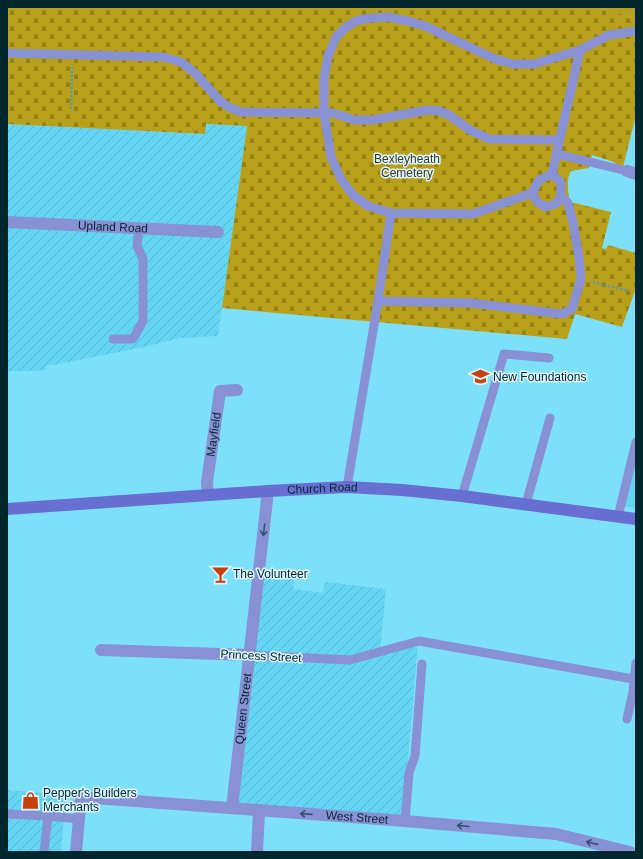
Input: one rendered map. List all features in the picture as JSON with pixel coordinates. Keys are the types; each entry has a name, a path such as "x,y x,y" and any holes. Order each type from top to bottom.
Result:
{"street":[{"name":"Upland Road","path":"7,222 218,232"},
{"name":"Mayfield","path":"208,495 208,482 220,391 237,390"},
{"name":"Church Road","path":"7,509 347,487 402,490 462,496 636,519"},
{"name":"Queen Street","path":"232,808 268,491"},
{"name":"Princess Street","path":"101,650 249,655"},
{"name":"West Street","path":"80,819 81,797 405,821 556,834 623,851"},
{"path":"256,852 260,811"},
{"path":"76,852 80,819"}],"lane":[{"path":"552,174 539,180 532,193 473,214 391,213 368,206 353,195 341,180 331,157 324,113 324,79 328,56 336,37 346,27 358,20 390,17 425,26 495,59 513,64 534,64 580,50 609,35 636,31"},
{"path":"552,174 580,50"},
{"path":"7,53 163,57 181,62 195,73 221,102 230,108 241,112 334,113 356,120 372,120 428,110 439,111 449,115 470,130 489,139 560,140"},
{"path":"557,154 632,172"},
{"path":"532,193 536,202 546,207 557,203 561,196 561,182 552,174"},
{"path":"378,301 471,302 562,314 572,309 581,279 579,257 568,203 561,196"},
{"path":"347,487 391,213"},
{"path":"113,339 133,339 143,321 142,259 137,246 139,228"},
{"path":"462,496 504,354 549,358"},
{"path":"526,504 550,418"},
{"path":"618,516 636,442"},
{"name":"Princess Street","path":"249,655 350,660 419,641 635,680"},
{"path":"627,719 635,680 636,663"},
{"path":"405,821 409,773 415,756 422,664"},
{"path":"7,814 80,819"},
{"path":"44,852 48,816"},
{"path":"635,852 636,848"}],"path":[{"path":"71,109 72,54"},
{"path":"581,279 629,291"}],"shaded area":[{"path":"7,124 204,134 205,124 247,126 218,336 180,338 144,347 46,366 46,370 8,371 7,380"},
{"path":"636,434 636,508 616,506"},
{"path":"260,575 294,579 293,589 323,593 325,582 386,589 380,654 418,643 403,819 236,804"},
{"path":"7,790 66,795 61,852 7,852"}],"green space":[{"name":"Bexleyheath Cemetery","path":"7,7 594,7 636,18 636,115 623,167 614,162 592,155 589,168 571,171 568,179 570,204 575,203 611,212 602,248 606,249 608,245 636,253 636,288 622,327 575,314 567,339 222,308 247,126 206,124 205,134 7,124"},
{"path":"594,7 636,7 636,18"}],"place":[{"name":"New Foundations","path":"480,377"},
{"name":"The Volunteer","path":"220,574"},
{"name":"Pepper's Builders Merchants","path":"30,800"}]}
